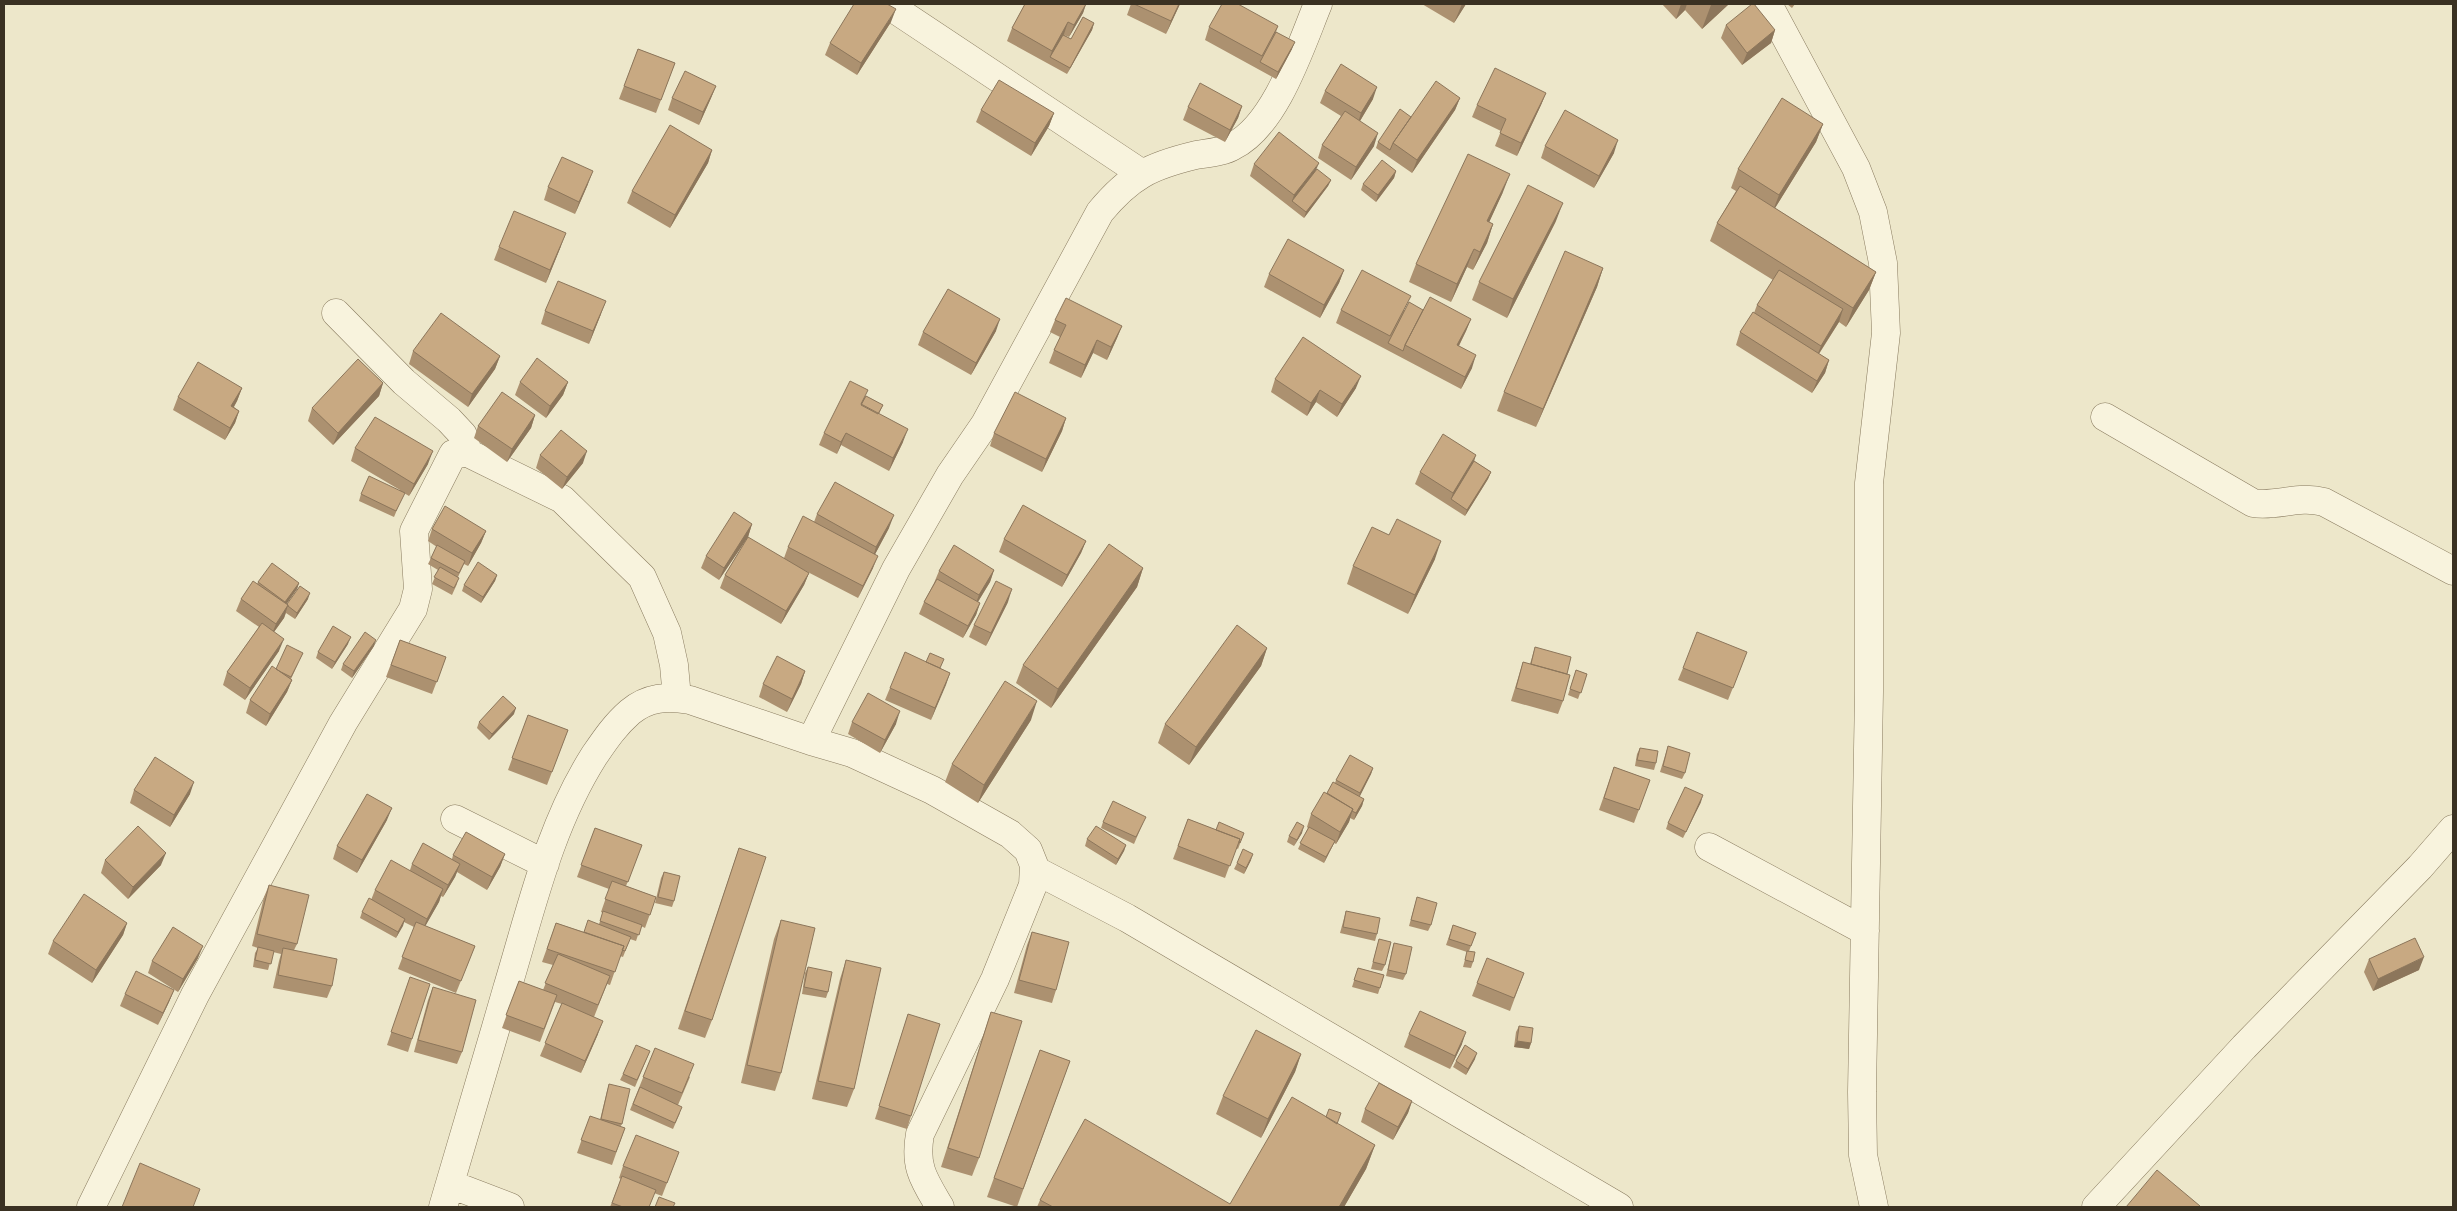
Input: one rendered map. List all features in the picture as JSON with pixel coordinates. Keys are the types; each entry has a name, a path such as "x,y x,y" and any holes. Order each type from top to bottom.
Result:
{"street":[{"path":"887,4 1141,173"},
{"path":"811,740 896,569 950,476 985,424 1100,212 1119,189 1141,173 1166,163 1233,147 1247,137 1271,108 1288,80 1318,4"},
{"path":"1768,4 1856,168 1872,212 1883,263 1886,333 1869,483 1862,1127 1863,1155 1874,1207"},
{"path":"336,313 404,382 449,420 463,435 468,453"},
{"path":"2105,417 2253,503 2268,504 2296,499 2324,502 2453,571"},
{"path":"91,1207 195,994 343,723 413,609 418,589 414,542 416,526 450,457 456,452 468,453 562,500 642,577 667,633 674,665 677,698"},
{"path":"510,1207 446,1196 545,864 566,808 583,774 606,738 618,724 639,706 660,697 677,698 852,753 884,766 932,790 1010,834 1028,850 1035,870 1033,885 995,979 920,1134 917,1157 919,1169 940,1207"},
{"path":"455,819 545,864"},
{"path":"2096,1207 2244,1047 2420,867 2453,830"},
{"path":"1709,847 1865,931"},
{"path":"1035,870 1127,918 1620,1207"}],"building":[{"path":"854,4 887,4 896,9 861,63 830,43"},
{"path":"1025,4 1086,4 1074,25 1068,22 1052,51 1012,28"},
{"path":"1134,4 1179,4 1171,21"},
{"path":"1222,4 1238,4 1278,26 1262,56 1209,27"},
{"path":"1752,4 1775,30 1747,53 1726,25"},
{"path":"1083,17 1094,23 1070,68 1050,57 1063,35 1071,39"},
{"path":"1276,32 1295,42 1278,72 1260,62"},
{"path":"638,49 675,63 661,100 624,86"},
{"path":"1341,64 1377,87 1361,113 1325,91"},
{"path":"1495,68 1546,93 1521,143 1500,133 1506,119 1477,105"},
{"path":"685,71 716,86 703,112 672,98"},
{"path":"999,80 1054,113 1035,143 981,110"},
{"path":"1436,81 1460,98 1417,160 1393,143"},
{"path":"1200,83 1242,106 1230,130 1188,107"},
{"path":"1782,98 1823,124 1779,195 1738,169"},
{"path":"1400,109 1411,117 1390,150 1378,142"},
{"path":"1565,110 1618,140 1599,176 1545,146"},
{"path":"1345,111 1378,133 1356,167 1322,145"},
{"path":"670,125 712,150 675,215 632,191"},
{"path":"1279,132 1319,163 1294,195 1254,164"},
{"path":"1468,154 1510,174 1487,221 1493,224 1480,252 1474,249 1457,284 1416,264"},
{"path":"562,157 593,171 579,202 548,187"},
{"path":"1382,160 1396,171 1378,195 1363,184"},
{"path":"1317,169 1331,180 1306,212 1292,201"},
{"path":"1528,185 1563,203 1513,299 1479,282"},
{"path":"1740,186 1876,272 1853,308 1717,223"},
{"path":"514,211 566,233 550,270 499,247"},
{"path":"1288,239 1344,270 1324,305 1269,274"},
{"path":"1565,251 1603,268 1543,409 1504,392"},
{"path":"1362,270 1411,296 1390,336 1341,310"},
{"path":"1779,270 1843,309 1821,346 1757,305"},
{"path":"558,281 606,301 593,331 545,311"},
{"path":"948,289 1000,319 976,363 923,332"},
{"path":"1430,297 1471,319 1457,345 1476,355 1465,377 1405,345"},
{"path":"1066,298 1122,326 1111,347 1097,340 1085,365 1054,350 1066,325 1055,320"},
{"path":"1409,302 1423,310 1403,351 1388,343"},
{"path":"1753,312 1829,360 1817,381 1740,332"},
{"path":"441,313 500,356 472,394 413,351"},
{"path":"1303,337 1361,376 1342,404 1320,390 1311,403 1275,379"},
{"path":"537,358 568,382 550,406 520,382"},
{"path":"358,359 383,383 338,433 312,408"},
{"path":"198,362 242,388 231,406 239,411 230,428 178,397"},
{"path":"850,381 868,390 861,404 908,429 893,458 846,433 841,442 824,433"},
{"path":"502,392 535,415 512,449 478,426"},
{"path":"1015,392 1066,418 1046,459 994,433"},
{"path":"866,396 883,405 878,414 861,405"},
{"path":"375,417 433,451 414,484 355,448"},
{"path":"561,430 587,451 567,477 540,455"},
{"path":"1443,434 1476,455 1453,493 1420,472"},
{"path":"1474,461 1491,472 1467,510 1451,499"},
{"path":"369,476 405,493 396,511 361,494"},
{"path":"835,482 894,515 876,547 817,514"},
{"path":"1023,505 1086,541 1067,575 1004,539"},
{"path":"445,506 486,531 472,553 432,529"},
{"path":"734,512 752,524 724,568 706,556"},
{"path":"803,516 878,556 863,586 788,547"},
{"path":"1397,519 1441,541 1415,595 1353,566 1372,527 1389,535"},
{"path":"748,537 809,573 786,611 725,575"},
{"path":"1109,544 1143,568 1058,689 1023,665"},
{"path":"437,545 465,561 459,573 431,558"},
{"path":"954,545 994,570 979,595 939,571"},
{"path":"478,562 497,575 483,597 464,585"},
{"path":"272,563 299,583 285,602 258,582"},
{"path":"440,567 459,578 454,588 434,577"},
{"path":"937,579 980,603 968,626 924,602"},
{"path":"253,581 288,605 276,624 241,599"},
{"path":"996,581 1012,589 991,633 974,625"},
{"path":"300,586 310,593 297,613 287,604"},
{"path":"262,623 284,639 250,688 227,672"},
{"path":"1237,625 1267,648 1196,747 1165,724"},
{"path":"333,626 351,637 335,662 318,652"},
{"path":"365,632 376,640 354,671 343,664"},
{"path":"1697,632 1747,652 1733,688 1683,668"},
{"path":"400,640 446,657 437,682 391,665"},
{"path":"287,645 303,653 291,677 276,669"},
{"path":"1535,647 1571,657 1567,674 1531,664"},
{"path":"905,652 950,673 935,708 890,688"},
{"path":"930,653 944,659 940,668 926,662"},
{"path":"777,656 805,671 792,699 763,684"},
{"path":"1523,662 1570,675 1563,701 1516,688"},
{"path":"272,666 292,680 270,714 250,700"},
{"path":"1576,670 1587,674 1581,693 1570,689"},
{"path":"1005,681 1037,701 984,785 952,764"},
{"path":"868,693 900,711 885,740 852,722"},
{"path":"503,696 516,708 492,734 479,722"},
{"path":"528,715 568,730 552,772 512,758"},
{"path":"1668,746 1690,753 1685,773 1663,766"},
{"path":"1640,748 1658,751 1656,763 1637,760"},
{"path":"1350,755 1373,768 1360,793 1336,780"},
{"path":"155,757 194,782 174,815 134,790"},
{"path":"1614,767 1650,780 1639,810 1604,798"},
{"path":"1333,782 1364,799 1356,813 1352,811 1353,809 1327,793"},
{"path":"1685,787 1703,795 1686,832 1668,823"},
{"path":"1324,792 1353,809 1340,832 1311,814"},
{"path":"367,794 392,808 362,860 337,846"},
{"path":"1113,801 1146,817 1136,837 1103,822"},
{"path":"1188,819 1240,839 1230,866 1178,846"},
{"path":"1219,822 1244,833 1240,843 1240,839 1216,830"},
{"path":"1297,822 1304,826 1297,840 1289,836"},
{"path":"138,826 166,853 133,887 105,860"},
{"path":"1096,826 1126,845 1118,859 1087,839"},
{"path":"1309,827 1335,841 1326,857 1300,843"},
{"path":"595,828 642,845 628,882 581,865"},
{"path":"466,832 505,854 492,877 453,855"},
{"path":"423,843 460,864 448,885 412,864"},
{"path":"739,848 766,857 712,1020 685,1011"},
{"path":"1243,849 1253,854 1246,868 1237,863"},
{"path":"391,860 443,889 427,919 375,890"},
{"path":"664,872 680,876 674,901 658,897"},
{"path":"612,881 656,897 650,915 605,899"},
{"path":"269,885 309,895 297,944 257,934"},
{"path":"84,894 127,923 96,970 53,941"},
{"path":"1417,897 1437,903 1431,925 1411,920"},
{"path":"369,898 405,919 398,932 362,912"},
{"path":"603,911 642,925 639,935 600,921"},
{"path":"1346,911 1380,918 1377,934 1343,927"},
{"path":"588,920 631,937 625,951 622,950 624,946 584,932"},
{"path":"781,920 815,928 781,1073 747,1065"},
{"path":"416,922 475,946 461,981 402,957"},
{"path":"556,923 624,946 615,972 547,949"},
{"path":"1453,925 1476,933 1471,946 1449,939"},
{"path":"173,927 203,946 183,979 152,961"},
{"path":"1032,932 1069,942 1056,990 1019,980"},
{"path":"2415,938 2424,957 2378,979 2369,959"},
{"path":"1379,939 1391,942 1385,965 1373,962"},
{"path":"1394,943 1412,947 1406,974 1388,970"},
{"path":"258,947 274,951 271,964 255,960"},
{"path":"283,948 337,959 332,986 278,975"},
{"path":"1467,951 1475,952 1473,962 1465,960"},
{"path":"558,954 610,976 598,1005 545,983"},
{"path":"1487,958 1524,973 1514,998 1477,983"},
{"path":"846,960 881,968 854,1089 818,1081"},
{"path":"808,967 832,972 828,992 804,987"},
{"path":"1358,968 1384,975 1380,988 1354,980"},
{"path":"136,971 174,990 163,1013 125,994"},
{"path":"410,977 430,984 412,1039 391,1032"},
{"path":"519,981 557,995 544,1029 506,1015"},
{"path":"433,987 476,1000 462,1052 418,1040"},
{"path":"562,1003 603,1021 585,1061 545,1043"},
{"path":"1420,1011 1466,1032 1455,1056 1409,1034"},
{"path":"991,1012 1022,1021 979,1158 948,1148"},
{"path":"908,1014 940,1024 911,1116 879,1106"},
{"path":"1519,1026 1533,1028 1531,1043 1517,1041"},
{"path":"1256,1030 1301,1054 1268,1119 1223,1096"},
{"path":"636,1045 650,1051 637,1080 623,1074"},
{"path":"1465,1045 1477,1053 1468,1069 1456,1061"},
{"path":"655,1048 694,1064 682,1093 643,1077"},
{"path":"1040,1050 1070,1061 1023,1189 994,1178"},
{"path":"1379,1083 1412,1101 1398,1127 1365,1109"},
{"path":"609,1084 630,1089 622,1124 601,1119"},
{"path":"640,1087 682,1107 675,1123 633,1104"},
{"path":"1292,1097 1375,1145 1339,1207 1053,1207 1040,1200 1085,1119 1230,1204"},
{"path":"1329,1109 1341,1113 1337,1124 1326,1117"},
{"path":"590,1116 625,1128 616,1152 581,1140"},
{"path":"636,1135 679,1152 667,1183 623,1166"},
{"path":"140,1163 200,1189 193,1207 122,1207"},
{"path":"2157,1170 2200,1206 2126,1207"},
{"path":"622,1176 656,1190 649,1207 623,1207 612,1203"},
{"path":"659,1197 675,1203 673,1207 655,1207"}]}
